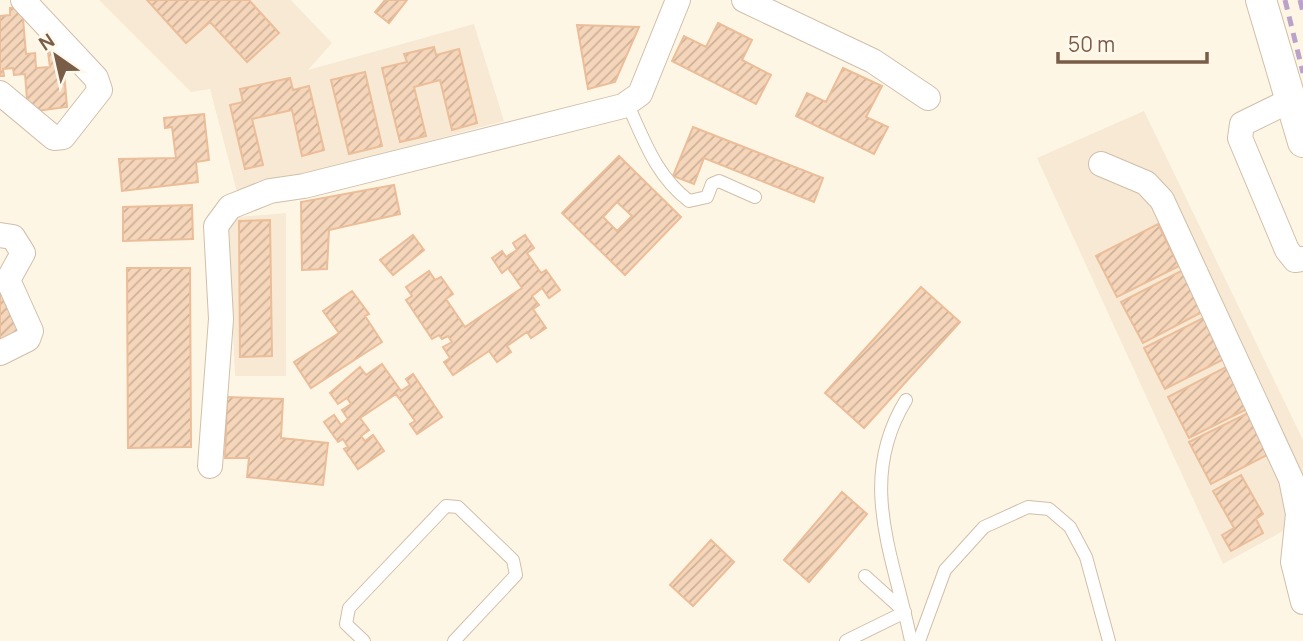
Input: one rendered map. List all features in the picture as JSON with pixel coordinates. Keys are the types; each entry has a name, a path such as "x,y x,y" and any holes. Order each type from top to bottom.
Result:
{"street":[{"path":"0,93 54,138 63,137 100,90 96,78 23,0"},
{"path":"210,466 221,319 216,226 230,207 270,191 304,186 547,126 627,103 640,94 678,0"},
{"path":"744,0 873,61 928,98"},
{"path":"1261,0 1303,142"},
{"path":"1290,100 1242,124 1240,138 1287,250 1295,260 1303,259"},
{"path":"1101,164 1146,183 1162,200 1297,482 1298,514 1293,562 1303,602"},
{"path":"0,235 13,237 23,253 8,280 31,331 28,339 0,353"}],"lane":[{"path":"627,103 657,169 669,186 689,201 707,197 712,184 719,181 755,197"},
{"path":"906,400 891,424 879,480 880,509 911,641"},
{"path":"364,641 346,624 349,608 446,506 458,507 513,560 516,575 454,641"},
{"path":"919,641 945,570 984,527 1028,507 1049,509 1070,527 1086,557 1109,641"},
{"path":"865,576 905,612"},
{"path":"846,641 905,612"}],"shaded area":[{"path":"99,0 291,0 332,43 308,70 474,24 504,121 237,192 210,89 191,92"},
{"path":"1144,111 1303,440 1303,524 1294,525 1223,564 1037,158"},
{"path":"286,213 286,376 235,376 228,218"}],"building":[{"path":"147,0 249,0 279,33 247,62 210,22 186,43"},
{"path":"385,0 407,0 389,23 375,12"},
{"path":"22,7 26,54 35,53 36,68 50,67 48,52 62,50 67,107 28,112 25,74 14,75 13,68 3,69 4,76 0,76 0,16 10,15 10,8"},
{"path":"718,23 752,40 742,60 771,75 756,104 672,61 684,36 706,47"},
{"path":"577,25 639,27 615,82 588,89"},
{"path":"434,47 436,55 459,49 477,123 452,130 440,80 414,87 426,136 400,142 382,68 407,62 404,54"},
{"path":"843,68 882,86 866,117 888,127 874,154 796,116 807,93 826,102"},
{"path":"365,72 382,146 349,154 331,80"},
{"path":"290,78 293,90 309,86 324,150 302,156 292,110 252,119 263,165 245,169 230,105 243,102 240,89"},
{"path":"204,114 209,160 196,162 198,182 122,191 119,159 176,158 172,127 165,128 164,118"},
{"path":"693,127 823,178 814,202 704,158 694,184 673,176"},
{"path":"619,156 681,217 625,275 562,213","holes":["617,202 632,216 617,231 603,217"]},
{"path":"394,185 400,214 329,230 327,269 302,270 301,202"},
{"path":"192,205 193,239 123,241 123,207"},
{"path":"270,220 272,356 240,357 239,221"},
{"path":"1158,224 1179,266 1117,297 1096,256"},
{"path":"413,235 424,250 393,275 380,260"},
{"path":"525,235 534,248 527,253 541,273 546,270 560,290 549,298 542,288 532,296 539,305 533,309 546,328 531,338 527,332 507,346 511,352 497,362 489,351 453,375 444,362 450,358 443,347 452,342 448,336 442,339 439,335 432,339 406,300 412,296 406,287 429,271 435,280 441,277 453,294 446,299 465,327 522,288 508,268 502,273 492,258 502,251 506,257 517,250 513,243"},
{"path":"127,268 190,268 191,447 128,448"},
{"path":"1183,270 1204,311 1143,343 1121,302"},
{"path":"0,285 26,338 0,351"},
{"path":"921,287 960,322 864,428 825,393"},
{"path":"352,291 369,314 365,316 382,342 311,388 294,362 339,333 323,311"},
{"path":"1205,317 1226,358 1165,389 1144,348"},
{"path":"382,364 401,391 410,385 406,379 413,374 442,417 417,434 410,424 415,421 396,394 360,418 369,430 361,436 365,441 373,435 384,451 358,469 344,449 348,447 343,439 338,442 324,422 334,415 341,425 348,419 342,410 351,404 347,398 338,404 330,393 360,367 366,375"},
{"path":"1228,366 1249,408 1189,438 1168,397"},
{"path":"227,397 283,399 281,438 328,443 323,485 247,477 249,458 225,458"},
{"path":"1250,412 1271,453 1211,484 1189,442"},
{"path":"1241,475 1263,514 1256,519 1263,533 1231,551 1222,535 1234,528 1213,491"},
{"path":"842,492 867,514 809,582 784,560"},
{"path":"711,540 734,562 693,606 670,585"}],"railway":[{"path":"1285,0 1303,73"},
{"path":"1300,0 1303,12"}]}
